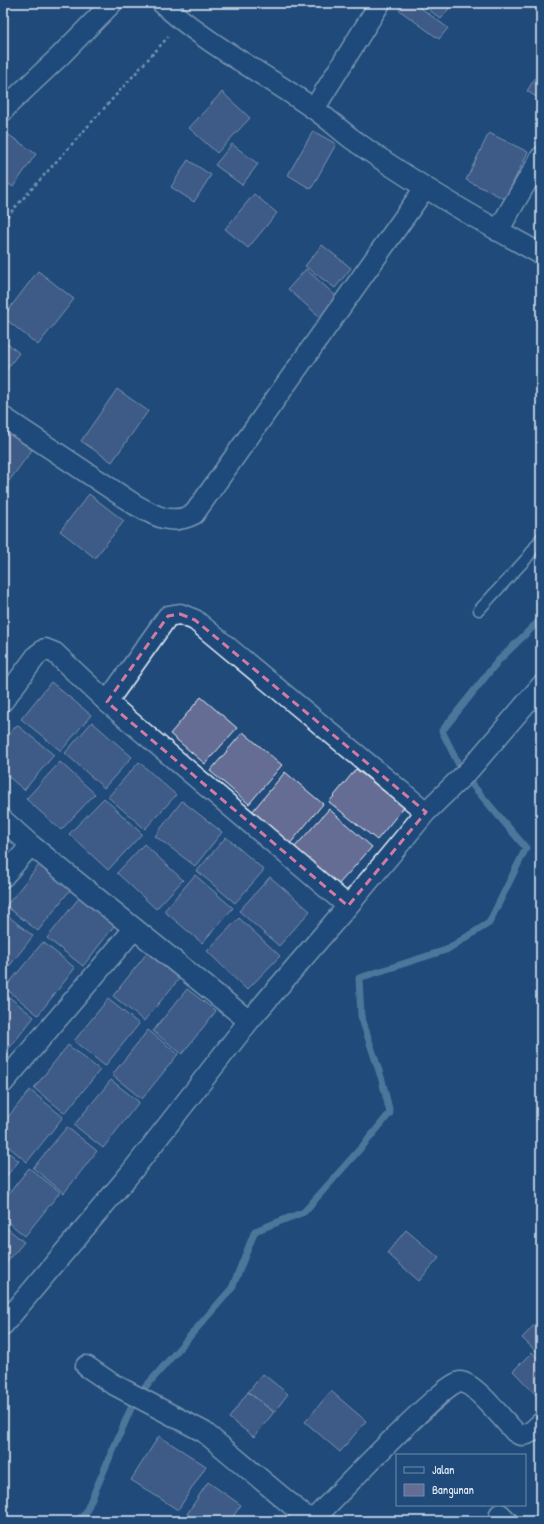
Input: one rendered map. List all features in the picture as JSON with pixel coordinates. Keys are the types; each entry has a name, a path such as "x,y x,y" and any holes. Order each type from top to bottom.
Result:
{"street":[{"path":"3,111 112,3"},
{"path":"162,3 182,21 314,109 352,139 425,188 498,231 541,254"},
{"path":"314,109 380,3"},
{"path":"498,231 541,157"},
{"path":"3,417 154,516 170,520 185,519 194,514 425,188"},
{"path":"107,702 168,616 180,614 194,620 426,812"},
{"path":"3,701 37,655 45,649 55,653 107,702 348,906"},
{"path":"3,1325 129,1175 248,1021 348,906 426,812 470,769 541,686"},
{"path":"3,820 248,1021"},
{"path":"3,877 31,844"},
{"path":"3,1083 134,929"},
{"path":"86,1366 112,1383 204,1432 312,1521 428,1404 452,1384 459,1382 466,1383 478,1391 515,1432 521,1436 527,1435 541,1422"}],"lane":[{"path":"479,610 527,558 541,538"}],"path":[{"path":"3,221 182,21"}],"highlighted area":[{"path":"180,614 195,620 426,812 348,906 107,702 168,616"}],"building":[{"path":"405,3 414,3 448,28 439,39 399,10"},
{"path":"420,3 445,3 450,7 441,19"},
{"path":"529,3 541,3 541,12"},
{"path":"541,69 541,100 527,91"},
{"path":"222,92 250,118 217,153 189,128"},
{"path":"313,131 336,144 311,189 288,175"},
{"path":"489,133 528,152 505,199 466,180"},
{"path":"9,135 36,154 13,187 3,180 3,143"},
{"path":"232,144 258,164 242,185 215,165"},
{"path":"188,160 211,175 194,202 171,187"},
{"path":"254,194 277,213 248,248 225,229"},
{"path":"322,245 351,268 335,288 305,266"},
{"path":"306,269 337,297 320,317 288,289"},
{"path":"38,271 74,299 38,345 3,317"},
{"path":"3,340 19,353 3,374"},
{"path":"117,389 148,411 112,462 81,441"},
{"path":"3,429 32,450 9,481 3,476"},
{"path":"89,494 124,521 95,558 60,531"},
{"path":"51,682 91,715 61,751 21,719"},
{"path":"201,697 237,728 205,764 170,734"},
{"path":"92,722 132,757 104,788 65,753"},
{"path":"17,725 54,755 24,790 3,772 3,741"},
{"path":"243,732 282,765 249,804 210,771"},
{"path":"60,762 95,794 61,830 26,799"},
{"path":"139,762 176,795 145,829 108,797"},
{"path":"356,769 404,807 377,840 329,802"},
{"path":"285,772 323,804 289,845 251,813"},
{"path":"104,798 142,834 108,870 69,834"},
{"path":"182,801 222,832 195,866 155,836"},
{"path":"329,809 372,847 337,886 294,848"},
{"path":"226,837 264,870 235,903 197,871"},
{"path":"144,844 183,880 156,909 117,873"},
{"path":"39,865 70,890 38,931 6,906"},
{"path":"195,875 233,908 202,943 164,911"},
{"path":"270,877 310,911 279,946 239,911"},
{"path":"83,893 118,921 83,966 47,938"},
{"path":"3,912 33,936 3,974"},
{"path":"239,918 280,956 247,990 207,951"},
{"path":"43,942 75,968 38,1015 5,988"},
{"path":"147,953 179,979 144,1021 113,996"},
{"path":"187,989 216,1011 182,1054 153,1031"},
{"path":"3,992 34,1017 3,1056"},
{"path":"108,999 139,1024 105,1066 74,1041"},
{"path":"148,1030 178,1054 142,1099 112,1075"},
{"path":"68,1045 100,1070 65,1113 34,1088"},
{"path":"111,1080 139,1102 103,1148 74,1125"},
{"path":"30,1090 63,1117 27,1162 3,1142 3,1123"},
{"path":"67,1127 97,1151 64,1193 33,1168"},
{"path":"3,1148 19,1161 3,1180"},
{"path":"29,1168 60,1192 25,1236 3,1218 3,1201"},
{"path":"3,1225 24,1242 3,1267"},
{"path":"406,1230 439,1258 419,1281 387,1253"},
{"path":"541,1318 541,1356 522,1338"},
{"path":"532,1352 541,1362 541,1393 538,1397 513,1371"},
{"path":"263,1374 288,1394 274,1412 248,1392"},
{"path":"331,1391 366,1421 340,1452 305,1422"},
{"path":"248,1392 274,1412 254,1437 229,1418"},
{"path":"159,1436 206,1466 178,1510 131,1480"},
{"path":"208,1482 241,1505 230,1521 198,1521 187,1514"}],"waterway":[{"path":"77,1521 85,1514 135,1399 232,1288 255,1231 304,1212 390,1113 382,1080 361,1016 359,978 446,950 489,923 526,848 464,775 442,731 498,661 541,619"}]}
